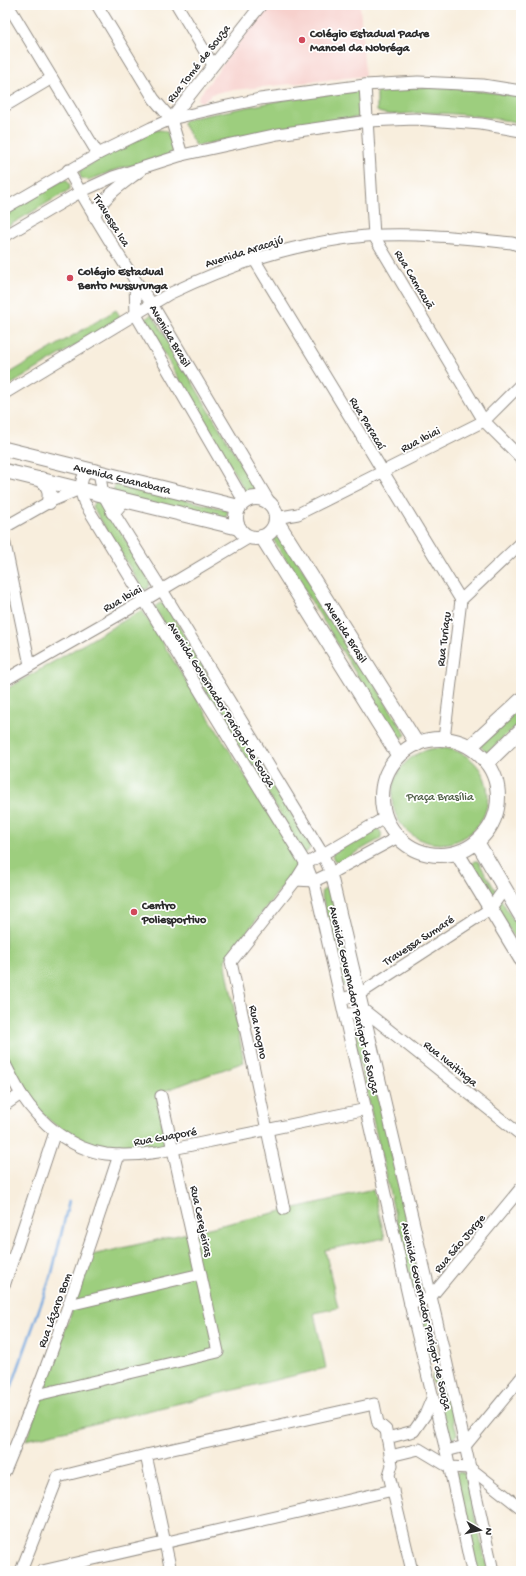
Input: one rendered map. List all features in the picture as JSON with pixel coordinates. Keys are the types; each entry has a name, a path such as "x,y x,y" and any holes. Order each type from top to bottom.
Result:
{"main road":[{"name":"Avenida Guanabara","path":"5,449 242,504"},
{"name":"Avenida Guanabara","path":"5,471 239,528"},
{"path":"41,479 46,483 49,489 49,502"},
{"path":"252,498 262,498 270,503 273,507 276,519 269,533 256,537 244,533 239,528 236,521 236,513 242,504 252,498"},
{"path":"112,512 123,500"},
{"name":"Avenida Brasil","path":"276,519 417,744"},
{"name":"Avenida Brasil","path":"256,537 400,756"},
{"path":"470,747 521,700"},
{"path":"487,763 521,730"},
{"path":"444,739 458,741 470,747 487,763 494,776 498,790 498,805 494,819 487,832 477,842 457,853 431,855 408,845 398,837 386,817 382,801 384,785 390,769 400,756 417,744 430,740 444,739"},
{"path":"477,842 521,916"},
{"path":"457,853 521,959"}],"street":[{"path":"6,5 98,154"},
{"path":"97,5 154,99 171,119 182,156"},
{"path":"178,5 213,65"},
{"name":"Rua Tomé de Souza","path":"171,119 261,5"},
{"path":"5,106 52,78"},
{"path":"5,208 68,170 171,119 260,99 365,85 449,82 483,85 521,91"},
{"name":"Rua Camacuã","path":"365,85 374,236 484,421 521,458"},
{"path":"5,236 80,192 113,177 182,156 278,134 368,121 415,120 481,124 521,131"},
{"path":"94,217 101,204 107,197 144,168"},
{"name":"Travessa Ica","path":"68,170 94,217 135,282"},
{"name":"Avenida Aracajú","path":"5,393 169,294 198,280 254,259 314,243 374,236 453,236 512,243 521,246"},
{"name":"Rua Paracaí","path":"254,259 460,600"},
{"name":"Avenida Brasil","path":"135,282 152,304 270,503"},
{"name":"Avenida Brasil","path":"135,282 136,315 242,504"},
{"name":"Rua Ibiai","path":"276,519 298,514 484,421 521,384"},
{"path":"5,527 49,502 80,489 82,480 93,470"},
{"name":"Avenida Governador Parigot de Souza","path":"93,470 112,512 162,590 322,854 332,873 361,993 493,1571"},
{"name":"Avenida Governador Parigot de Souza","path":"80,489 84,502 143,601 306,864 314,881 367,1109 410,1304 446,1451 472,1571"},
{"name":"Rua Ibiai","path":"5,680 256,537"},
{"name":"Rua Turiaçu","path":"444,739 460,600 521,543"},
{"path":"5,544 30,665"},
{"path":"306,864 386,817"},
{"path":"296,880 314,881 332,873 398,837"},
{"name":"Rua Mogno","path":"284,1209 231,962 296,880 306,864"},
{"path":"490,909 505,888"},
{"name":"Travessa Sumaré","path":"342,999 361,993 490,909"},
{"path":"345,1014 365,1011"},
{"name":"Rua Ivaitinga","path":"365,1011 521,1136"},
{"name":"Rua Guaporé","path":"5,1064 21,1094 41,1119 55,1132 80,1147 104,1154 134,1155 158,1152 367,1109"},
{"path":"5,1105 21,1094"},
{"name":"Rua Cerejeiras","path":"36,1395 218,1352 161,1096"},
{"path":"5,1283 55,1132"},
{"name":"Rua Lázaro Bom","path":"5,1471 70,1305 119,1155"},
{"name":"Rua São Jorge","path":"430,1298 521,1188"},
{"path":"70,1305 200,1274"},
{"path":"410,1304 430,1298"},
{"path":"446,1451 465,1446 521,1378"},
{"path":"387,1438 414,1431 425,1415 433,1396"},
{"path":"23,1570 58,1476 374,1404 378,1423 386,1430 392,1465 389,1475 412,1571"},
{"path":"390,1456 419,1449 449,1466 470,1468 521,1508"},
{"path":"146,1455 171,1571"},
{"path":"42,1571 393,1490"}],"shaded area":[{"name":"Colégio Estadual Padre Manoel da Nobréga","path":"267,5 360,5 365,76 224,91 212,94 202,102 199,101 199,96"}],"green space":[{"path":"380,88 453,88 521,96 521,123 456,114 385,114 377,111 377,92"},
{"path":"361,90 363,115 360,117 281,128 196,146 183,124 184,121 192,118 293,98"},
{"path":"156,130 164,131 170,135 175,149 169,156 118,169 89,180 82,179 80,176 80,171 107,154"},
{"path":"63,180 67,180 70,185 69,190 5,228 5,214"},
{"path":"116,310 121,318 5,388 5,376"},
{"path":"152,314 258,493 248,496 144,320"},
{"path":"115,483 228,510 225,522 113,493"},
{"path":"99,500 106,506 150,582 148,589 143,589 92,506 95,501"},
{"path":"281,534 406,735 397,740 273,539"},
{"path":"160,603 166,605 310,845 307,852 304,853 154,607"},
{"name":"Centro Poliesportivo","path":"142,610 300,864 225,960 244,1062 156,1094 167,1145 142,1150 118,1150 87,1143 72,1136 46,1117 35,1106 26,1093 5,1053 5,690"},
{"path":"521,706 521,721 487,753 480,746"},
{"name":"Praça Brasília","path":"440,748 458,751 474,762 485,778 488,796 485,814 474,830 458,841 440,844 422,841 406,830 395,814 392,796 395,778 406,762 422,751"},
{"path":"375,828 381,832 380,839 339,862 334,860 332,855 335,852"},
{"path":"475,861 478,861 521,933 521,948 470,866"},
{"path":"325,889 331,892 351,982 349,986 343,986 321,892"},
{"path":"358,1017 361,1019 423,1290 416,1294 413,1294 350,1019"},
{"path":"373,1190 385,1238 325,1250 338,1308 314,1313 326,1368 26,1440 92,1255"},
{"path":"428,1322 432,1324 437,1353 432,1356 426,1355 420,1327 423,1323"},
{"path":"437,1373 442,1375 457,1434 454,1439 446,1438 432,1378 433,1374"},
{"path":"457,1473 464,1473 466,1478 488,1571 476,1571 455,1477"}],"waterway":[{"path":"5,1405 52,1273 69,1201"}],"place":[{"name":"Colégio Estadual Padre Manoel da Nobréga","path":"302,40"},
{"name":"Colégio Estadual Bento Mussurunga","path":"70,278"},
{"name":"Centro Poliesportivo","path":"134,912"}]}
